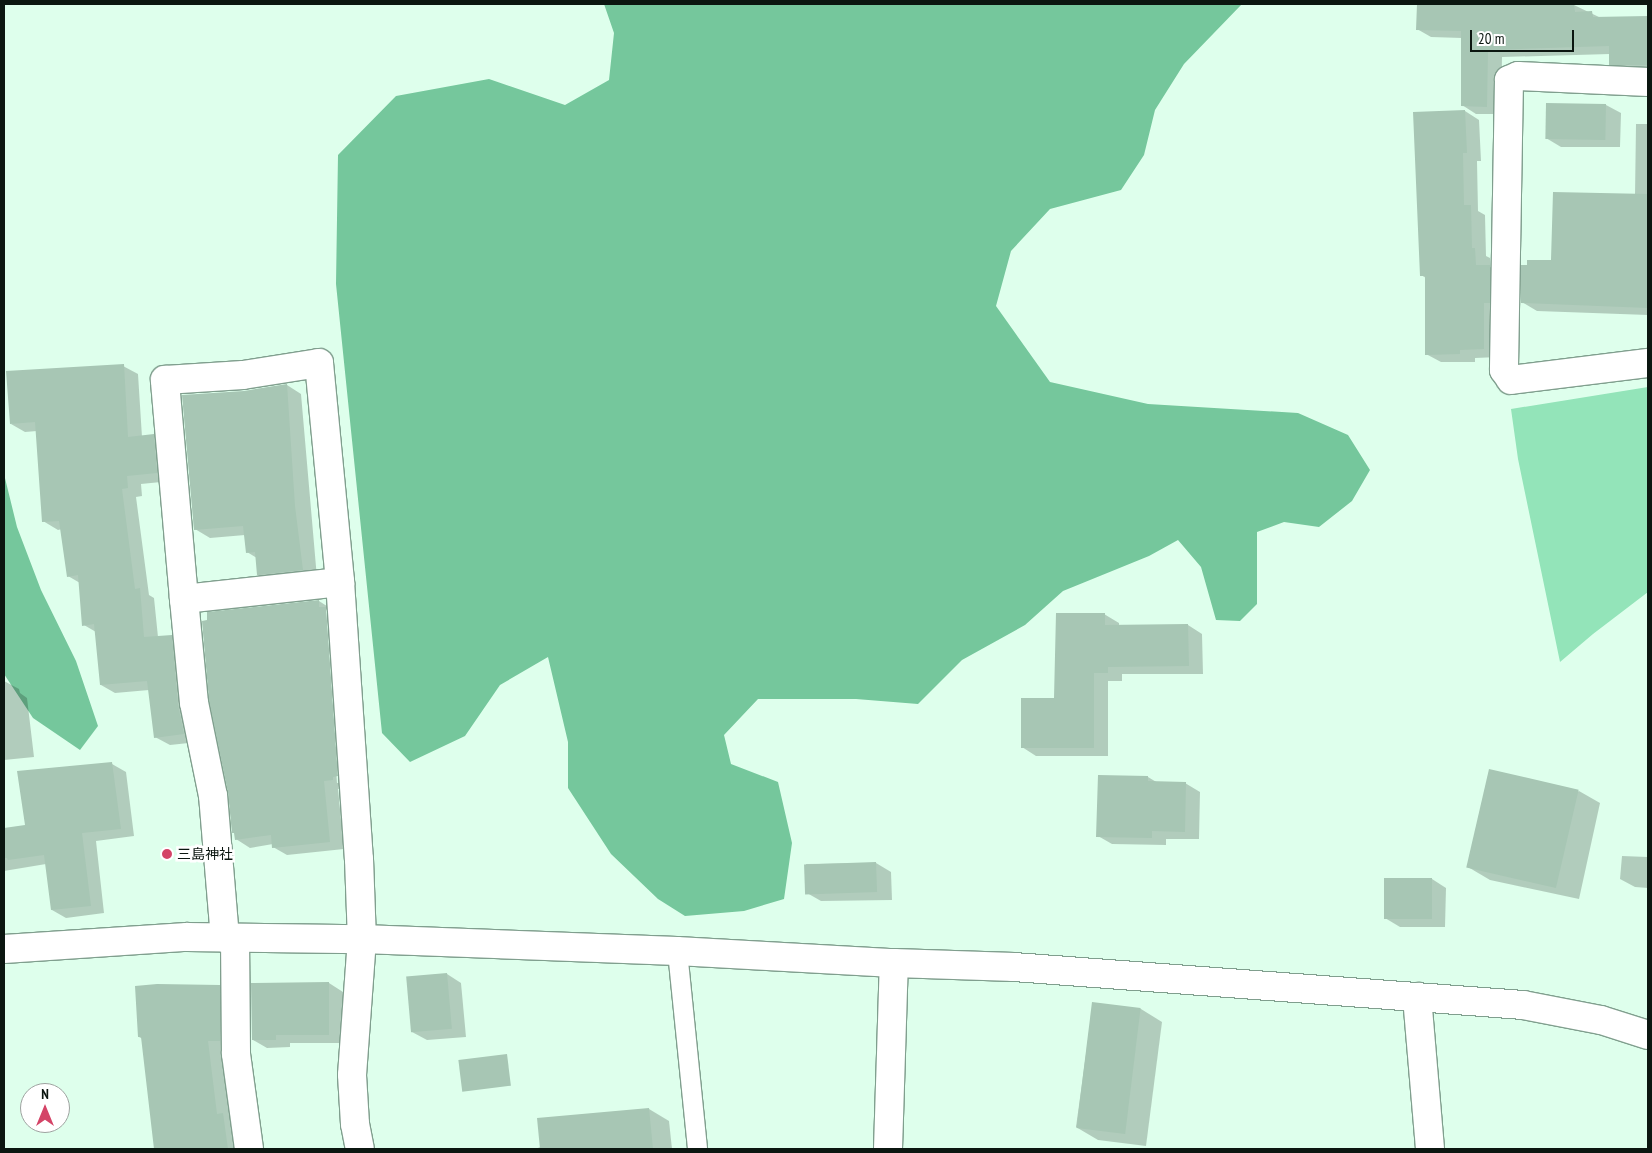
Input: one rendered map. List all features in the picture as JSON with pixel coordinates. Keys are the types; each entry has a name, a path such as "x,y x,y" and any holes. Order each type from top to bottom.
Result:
{"street":[{"path":"1648,82 1518,76 1509,80 1504,370 1510,380 1648,363"},
{"path":"249,1149 236,1054 230,938 213,796 194,703 165,380 243,375 319,363 340,582 360,859 362,939 352,1075 355,1124 360,1149"},
{"path":"184,599 340,582"},
{"path":"4,950 187,937 362,939 677,951 894,963 1014,967 1523,1005 1601,1020 1648,1035"},
{"path":"888,1149 894,963"},
{"path":"1417,997 1430,1149"}],"lane":[{"path":"677,951 697,1149"}],"green space":[{"path":"604,4 1242,4 1184,64 1155,110 1144,155 1121,190 1050,209 1011,251 996,306 1050,382 1148,404 1298,413 1348,435 1370,470 1352,501 1319,527 1284,522 1257,532 1257,604 1240,621 1216,620 1201,567 1178,540 1149,556 1063,591 1025,625 962,660 918,704 856,699 758,699 724,735 731,764 778,782 792,843 784,899 744,911 685,916 658,899 611,854 568,788 568,742 548,657 500,685 465,736 410,762 382,733 336,284 338,155 396,96 489,79 565,105 609,80 614,33"},
{"path":"1648,387 1648,592 1560,662 1518,459 1511,409"},
{"path":"4,474 17,527 41,590 76,661 98,726 80,750 33,718 4,674"}],"building":[{"path":"1417,4 1574,4 1575,12 1592,11 1593,17 1648,16 1648,65 1609,65 1609,46 1488,50 1487,107 1461,106 1461,31 1416,30"},
{"path":"1546,103 1606,104 1605,140 1545,139"},
{"path":"1465,110 1467,153 1463,153 1464,205 1471,205 1472,248 1475,248 1476,265 1490,265 1490,303 1484,303 1484,349 1460,350 1460,354 1425,355 1425,276 1420,276 1413,112"},
{"path":"1553,192 1648,194 1648,308 1521,303 1521,265 1527,265 1527,260 1551,260"},
{"path":"124,364 128,437 154,434 157,473 127,476 128,488 122,489 135,589 140,588 144,637 172,635 178,705 184,734 154,738 147,681 100,685 94,624 82,626 78,575 67,577 59,521 42,522 35,422 10,424 6,371"},
{"path":"287,384 295,506 303,570 257,575 255,552 246,553 243,526 194,530 182,395 244,391"},
{"path":"319,600 319,607 326,607 338,776 333,777 333,780 324,781 330,842 272,848 271,835 235,840 234,833 232,833 228,793 209,701 202,621 207,620 207,612"},
{"path":"1056,613 1105,613 1105,625 1188,624 1189,666 1108,667 1108,673 1094,673 1094,748 1021,748 1021,698 1054,698"},
{"path":"112,762 121,829 82,833 91,906 51,910 44,855 8,860 4,858 4,828 25,825 17,771"},
{"path":"1489,769 1579,790 1556,888 1466,867"},
{"path":"1098,775 1148,776 1148,781 1186,782 1185,832 1152,831 1152,838 1096,837"},
{"path":"876,862 877,892 805,894 804,865"},
{"path":"1384,878 1432,878 1432,919 1384,919"},
{"path":"447,973 452,1029 411,1032 406,977"},
{"path":"329,982 329,1035 276,1035 276,1040 252,1040 251,983"},
{"path":"157,984 220,985 220,1041 208,1041 217,1114 223,1113 228,1149 154,1149 141,1037 138,1037 135,986"},
{"path":"1092,1002 1141,1008 1125,1134 1077,1128"},
{"path":"507,1054 511,1086 462,1092 458,1060"},
{"path":"649,1108 653,1149 540,1149 537,1118"}],"place":[{"name":"三島神社","path":"167,854"}]}
